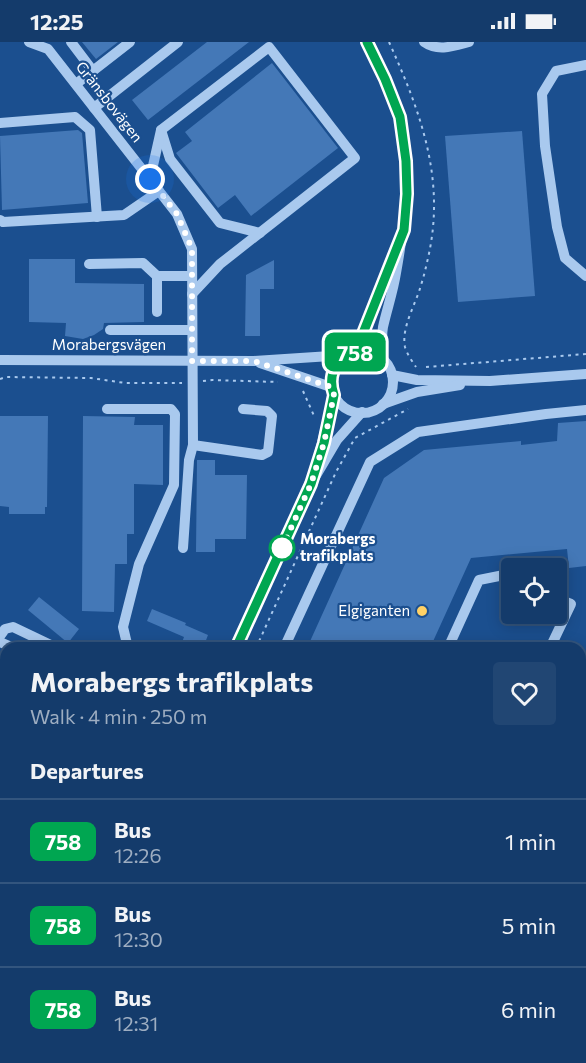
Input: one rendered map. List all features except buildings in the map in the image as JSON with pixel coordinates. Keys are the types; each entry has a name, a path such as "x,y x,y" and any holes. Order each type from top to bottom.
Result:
{"street":[{"path":"71,42 93,71"},
{"path":"76,84 130,42"},
{"path":"94,108 178,42"},
{"path":"367,42 400,117 406,161 407,194 404,230 395,280 382,330 383,359 392,375 392,389 383,404"},
{"path":"424,42 434,48 469,42"},
{"name":"Gränsbovägen","path":"29,43 48,49 76,84 177,214 192,249 193,445 189,460 183,548"},
{"path":"150,179 161,130 268,46 355,158 220,264 192,294"},
{"path":"586,66 556,71 542,94 545,146 556,227 565,258 586,276"},
{"path":"0,123 75,117 83,123 90,130 97,217"},
{"path":"161,130 170,159 220,223 260,233"},
{"path":"0,220 3,222 124,215 159,191"},
{"path":"351,353 404,230"},
{"path":"89,264 143,263 157,276 192,276"},
{"path":"157,276 157,312"},
{"path":"110,330 192,330"},
{"path":"311,484 324,443 333,391 333,371 338,362 351,353 366,351 383,359"},
{"name":"Morabergsvägen","path":"0,360 254,361 351,353"},
{"name":"Morabergsvägen","path":"254,361 333,391"},
{"path":"333,391 345,408 362,412 373,410 417,392 490,381 586,374"},
{"path":"392,375 417,380 490,381"},
{"path":"107,409 171,409 175,414 174,486 139,564 123,627 127,642"},
{"path":"193,445 262,455 268,452 272,416 267,411 243,409"},
{"path":"287,642 370,462 418,432 586,410"},
{"path":"239,642 311,484 338,440 362,412"},
{"path":"451,642 479,580 501,576"},
{"path":"553,642 561,624"},
{"path":"0,636 5,629 13,627 44,642"}],"path":[{"path":"389,42 415,102 425,135 433,184 433,233 421,286 405,332 405,346 417,368 417,380"},
{"path":"417,368 586,354"},
{"path":"0,379 6,377 92,378 124,383 191,383 212,380 284,383"},
{"path":"259,642 336,472 355,438 416,405 417,392"}],"bus line":[{"name":"758","path":"239,642 311,484 324,443 334,395 331,387 333,371 346,355 356,351 404,230 407,194 406,161 400,117 367,42"}],"place":[{"name":"Morabergs trafikplats","path":"282,548"},
{"name":"Elgiganten","path":"422,611"}],"route":[{"path":"150,179 177,214 192,249 192,361 254,361 331,387 334,395 324,443 311,484 282,548"}]}
